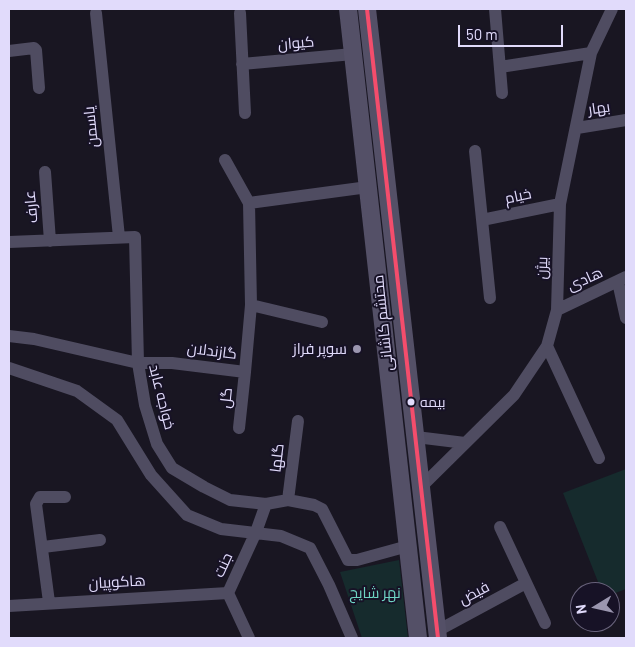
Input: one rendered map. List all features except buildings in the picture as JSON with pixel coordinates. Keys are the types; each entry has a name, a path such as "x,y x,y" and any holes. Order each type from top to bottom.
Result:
{"main road":[{"name":"محتشم کاشانی","path":"348,9 418,638"},
{"name":"محتشم کاشانی","path":"367,9 438,634"}],"street":[{"path":"495,9 502,93"},
{"name":"بیژن","path":"422,486 514,395 547,346 557,310 560,204 591,53 612,9"},
{"name":"یاسمن","path":"96,13 119,237"},
{"path":"240,13 245,113"},
{"path":"9,51 34,48 36,50 38,88"},
{"path":"500,67 591,53"},
{"name":"کیوان","path":"242,64 353,54"},
{"name":"بهار","path":"577,128 626,120"},
{"path":"475,151 490,298"},
{"path":"225,160 249,203 368,187"},
{"name":"عارف","path":"45,172 50,240"},
{"name":"گازندلان","path":"138,363 172,363 245,372 251,306 249,203"},
{"name":"خیام","path":"482,220 560,204"},
{"path":"9,242 133,236 136,240 138,363"},
{"path":"622,280 626,318"},
{"name":"هادی","path":"557,310 622,280"},
{"path":"251,306 322,322"},
{"name":"خواجه عابد","path":"9,336 34,339 138,363 145,405 158,444 172,468 230,500 266,504 288,500 314,505 322,509 348,560 357,560 408,546"},
{"path":"547,346 598,458"},
{"path":"9,368 77,391 117,420 151,475 187,515 221,529 281,536 310,548 329,585 352,638"},
{"name":"گل","path":"239,428 245,372"},
{"name":"گلها","path":"288,500 298,421"},
{"path":"416,437 465,443"},
{"path":"49,602 37,500 40,497 65,497"},
{"name":"جنت","path":"249,638 228,593 256,532 266,504"},
{"path":"500,527 545,623"},
{"path":"43,547 100,540"},
{"name":"فیض","path":"438,634 526,583"},
{"name":"هاکوپیان","path":"9,606 49,602 228,593"}],"green space":[{"path":"626,469 626,589 620,591 620,582 598,582 563,493"},
{"name":"نهر شایج","path":"399,560 408,638 362,638 340,572"}],"transit line":[{"path":"367,9 438,638"}],"place":[{"name":"سوپر فراز","path":"357,349"},
{"name":"بیمه","path":"411,402"}]}
